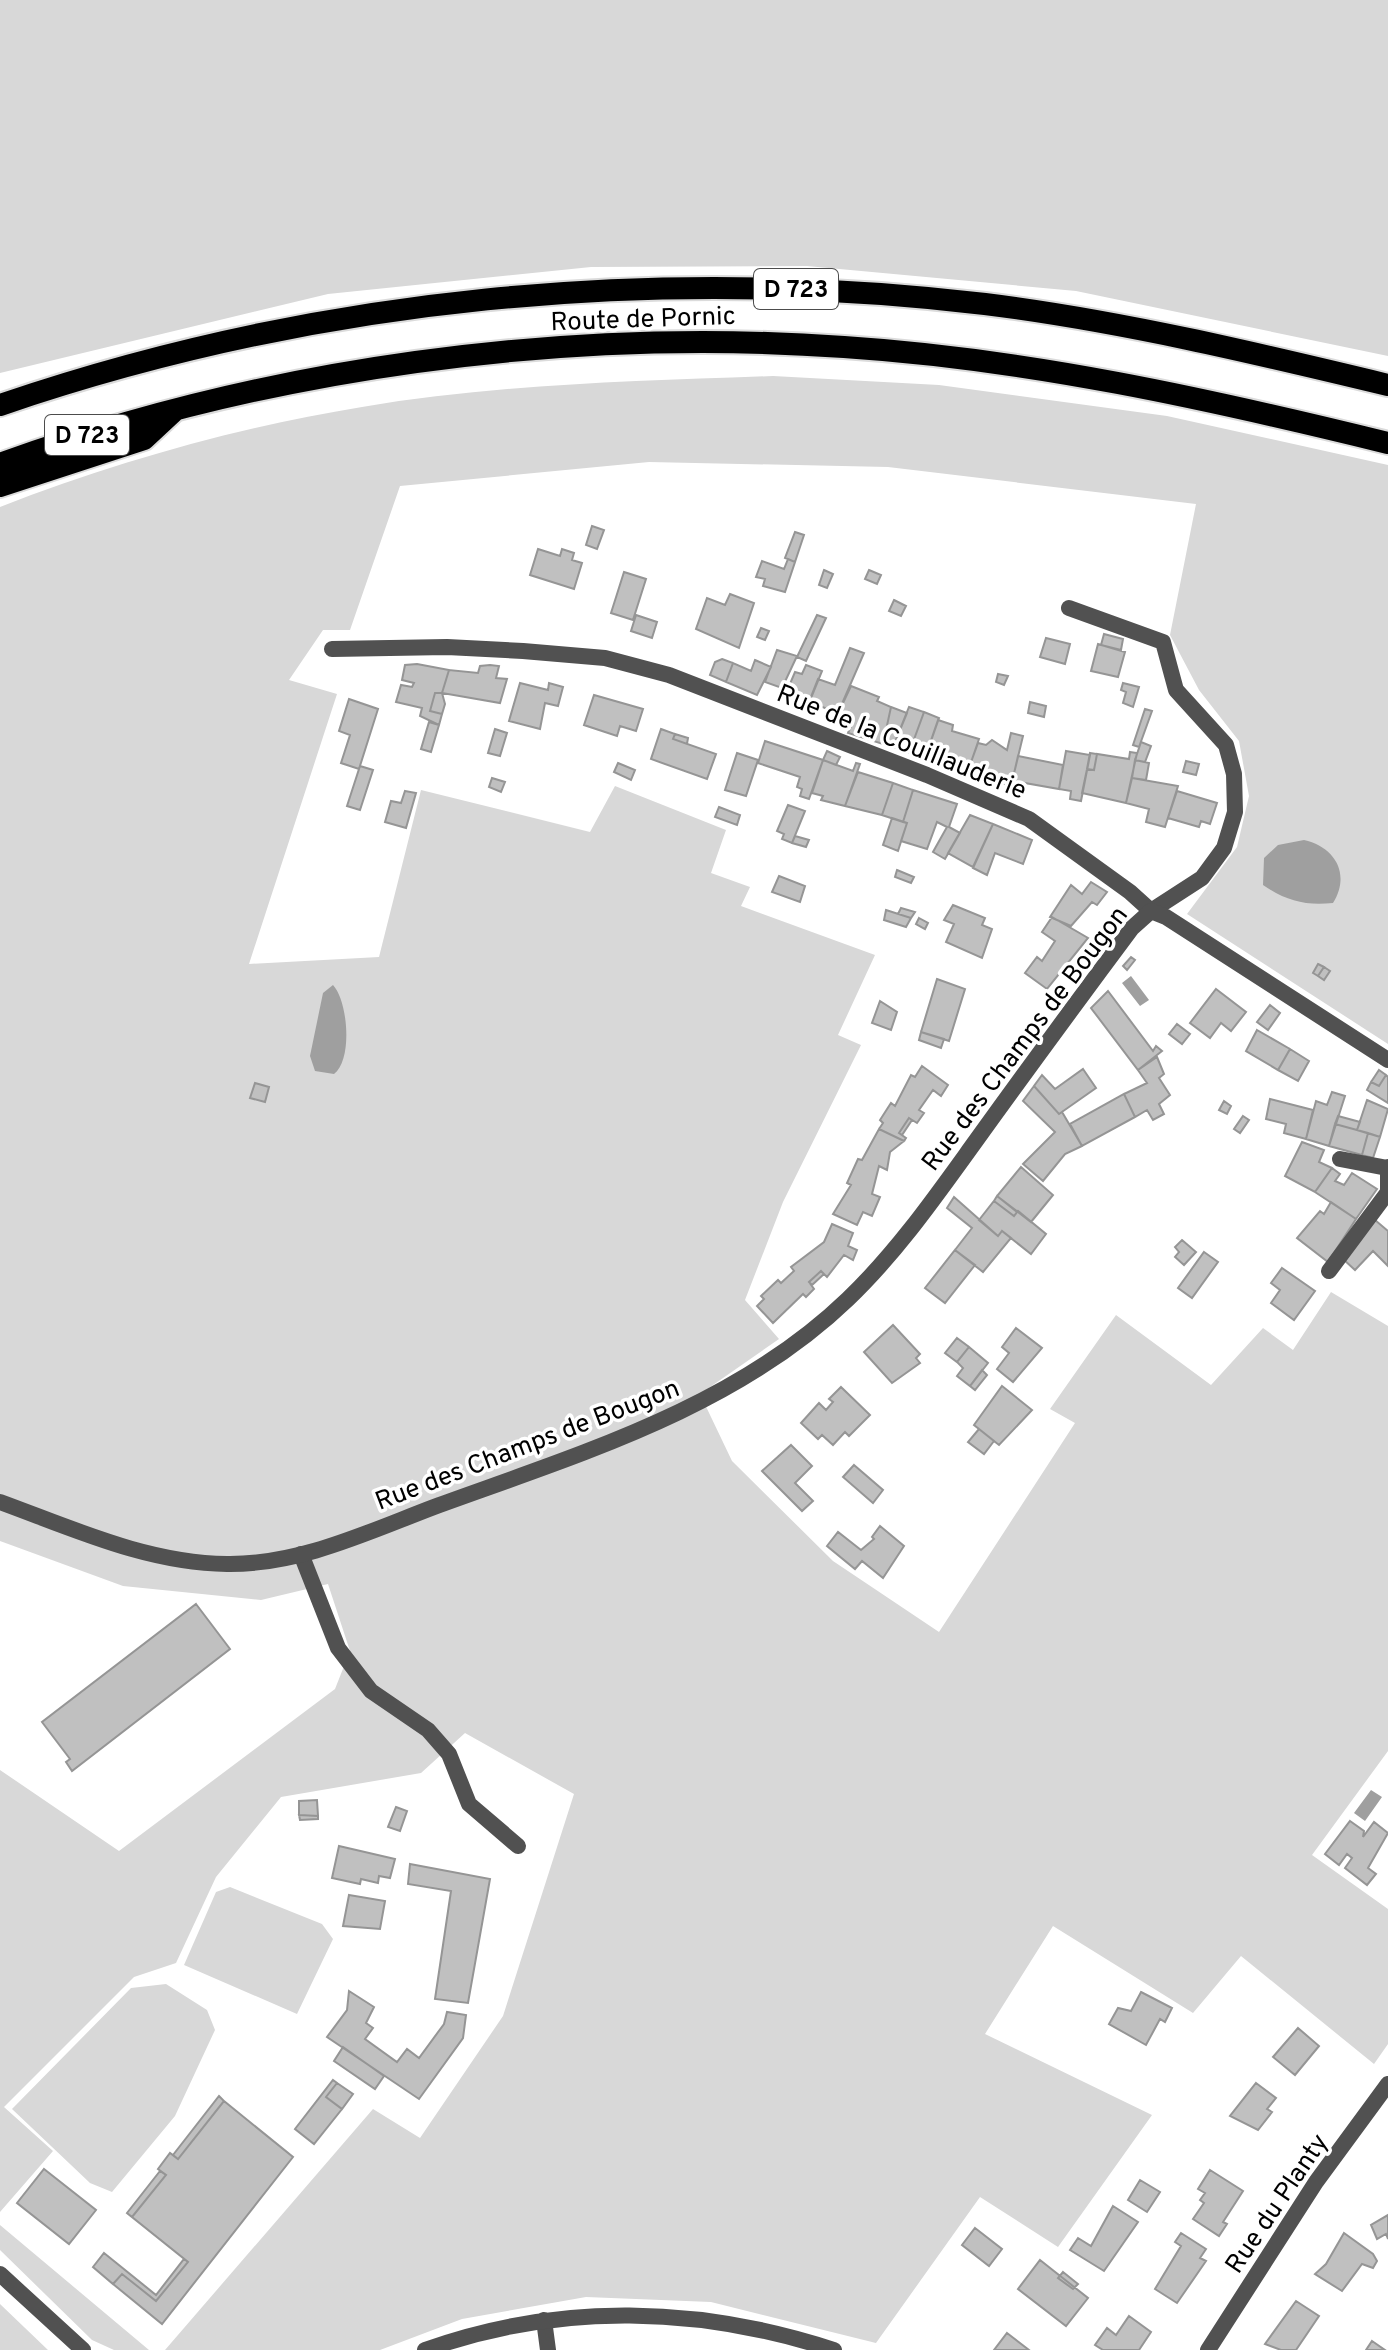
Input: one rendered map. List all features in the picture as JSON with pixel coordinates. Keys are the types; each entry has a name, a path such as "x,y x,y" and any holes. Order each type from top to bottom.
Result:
{"highway":[{"name":"Route de Pornic","path":"0,405 199,347 359,316 544,293 681,287 820,290 989,305 1194,340 1388,385"},
{"name":"Route de Pornic","path":"0,464 175,410 366,370 539,349 693,342 795,344 925,354 1099,380 1275,415 1388,443"},
{"path":"0,486 144,439 175,410"}],"street":[{"name":"Rue des Champs de Bougon","path":"0,1502 130,1550 172,1559 250,1563 301,1554 665,1421 735,1382 814,1330 850,1297 919,1219 1132,928 1151,911 1202,878 1224,848 1235,812 1234,774 1226,745 1176,690 1163,642 1069,608"},
{"name":"Rue de la Couillauderie","path":"332,649 447,647 605,658 669,675 927,775 1029,819 1130,892 1151,911 1166,917 1388,1060"},
{"path":"1329,1271 1388,1192 1388,1168 1340,1159"},
{"path":"301,1554 338,1648 371,1691 428,1730 449,1754 469,1804 518,1846"},
{"name":"Rue du Planty","path":"1208,2350 1316,2182 1388,2084"},
{"path":"0,2274 83,2350"},
{"path":"425,2350 477,2333 544,2320 626,2315 688,2318 776,2332 834,2350"},
{"path":"544,2320 548,2350"}],"shaded area":[{"path":"0,0 1388,0 1388,356 1076,291 807,266 591,267 328,294 0,373"},
{"path":"773,376 939,385 1167,416 1388,465 1388,1044 1187,914 1237,847 1249,796 1239,741 1199,690 1170,635 1196,504 888,467 649,462 400,486 350,630 323,630 289,680 337,694 249,964 379,957 421,790 590,832 615,786 726,830 711,873 750,887 741,906 875,955 838,1035 861,1045 783,1202 745,1300 779,1339 700,1394 732,1461 833,1561 939,1632 1075,1423 1050,1409 1116,1315 1211,1385 1263,1328 1293,1350 1331,1292 1388,1326 1388,1751 1312,1855 1388,1909 1388,2044 1374,2064 1241,1956 1193,2013 1053,1926 985,2034 1152,2115 1058,2247 980,2197 876,2343 711,2302 586,2297 462,2319 380,2350 165,2350 373,2109 420,2138 503,2016 574,1794 465,1733 421,1773 281,1797 216,1877 176,1963 134,1977 4,2107 53,2151 0,2212 0,1770 119,1851 335,1689 350,1651 328,1584 261,1600 123,1586 0,1541 0,507 88,475 178,448 270,425 362,407 516,388"},
{"path":"1304,840 1324,849 1337,863 1340,882 1333,903 1296,901 1263,885 1264,858 1278,845"},
{"path":"1131,976 1149,1000 1140,1006 1122,983"},
{"path":"333,985 342,1004 346,1030 344,1056 334,1074 315,1071 310,1056 323,993"},
{"path":"1371,1790 1382,1797 1365,1821 1354,1813"},
{"path":"230,1887 322,1924 333,1939 297,2014 184,1965 216,1892"},
{"path":"166,1984 207,2010 215,2030 175,2116 112,2192 90,2183 12,2109 131,1988"},
{"path":"0,2225 149,2350 114,2350 92,2340 0,2250"},
{"path":"0,2304 48,2350 0,2350"}],"building":[{"path":"592,526 604,530 597,549 586,545"},
{"path":"795,532 804,535 795,562 785,558"},
{"path":"538,549 560,556 562,549 574,553 572,560 582,563 574,589 530,575"},
{"path":"788,559 795,562 785,592 763,586 765,579 756,577 762,561 784,569"},
{"path":"824,570 833,574 827,588 819,585"},
{"path":"869,570 881,575 877,584 865,579"},
{"path":"624,572 646,579 633,620 611,613"},
{"path":"730,594 754,603 739,648 696,629 707,598 725,605"},
{"path":"894,600 906,606 901,616 889,611"},
{"path":"636,615 657,622 652,638 631,631"},
{"path":"817,615 826,618 806,661 797,657"},
{"path":"761,628 769,631 765,640 757,637"},
{"path":"1104,634 1123,639 1121,650 1101,645"},
{"path":"1046,638 1070,644 1065,664 1040,657"},
{"path":"1098,644 1125,652 1118,677 1091,671"},
{"path":"850,648 864,653 838,713 809,702 818,679 835,685"},
{"path":"777,650 797,656 782,688 765,682"},
{"path":"722,659 733,663 726,682 710,675 715,662"},
{"path":"755,660 771,667 757,695 726,682 733,663 751,671"},
{"path":"405,665 449,670 442,693 435,693 430,711 442,714 439,725 420,716 422,708 396,702 401,685 412,687 414,683 402,680"},
{"path":"806,665 822,671 807,708 784,698 795,672 802,674"},
{"path":"480,666 499,666 496,678 507,679 500,703 442,693 449,670 478,673"},
{"path":"998,674 1008,676 1004,685 996,682"},
{"path":"520,683 548,690 549,683 563,687 558,706 545,703 540,729 509,721"},
{"path":"1123,683 1139,687 1133,707 1123,703 1126,692 1121,690"},
{"path":"851,686 879,697 877,701 891,707 883,744 848,733 851,726 835,720"},
{"path":"435,693 442,693 445,704 442,714 430,711"},
{"path":"594,695 643,709 636,731 620,726 617,736 584,725"},
{"path":"349,699 378,709 359,769 341,763 350,735 339,731"},
{"path":"1030,702 1046,706 1044,717 1028,713"},
{"path":"891,707 907,713 893,747 883,744"},
{"path":"909,707 924,712 909,753 893,747"},
{"path":"1145,709 1152,711 1139,747 1133,745"},
{"path":"924,712 939,718 925,758 909,753"},
{"path":"938,720 953,725 952,731 979,739 967,774 925,758"},
{"path":"429,722 439,725 431,752 421,749"},
{"path":"495,729 507,733 500,756 488,753"},
{"path":"661,729 675,734 673,739 716,754 707,779 651,759"},
{"path":"1011,733 1023,736 1011,786 967,773 978,743 986,745 992,740 1007,750"},
{"path":"675,734 688,738 687,744 673,739"},
{"path":"765,741 823,760 809,799 800,796 802,789 797,787 800,777 758,763"},
{"path":"1141,742 1151,746 1145,762 1135,760"},
{"path":"827,751 840,757 836,765 823,760"},
{"path":"1066,751 1090,755 1081,801 1070,799 1071,791 1059,789"},
{"path":"1130,752 1137,753 1126,803 1082,793 1087,769 1094,770 1097,754 1129,759"},
{"path":"737,753 758,760 746,796 725,790"},
{"path":"1090,753 1097,754 1094,770 1087,769"},
{"path":"1018,756 1063,765 1059,789 1019,782 1018,793 1010,791"},
{"path":"823,760 853,771 856,763 860,764 845,806 821,800 823,796 812,793"},
{"path":"1135,760 1149,763 1146,780 1132,778"},
{"path":"1186,761 1199,764 1196,775 1183,772"},
{"path":"618,763 635,770 631,780 614,772"},
{"path":"360,766 373,770 360,810 347,806"},
{"path":"858,772 893,783 882,815 845,806"},
{"path":"492,778 505,782 501,792 489,787"},
{"path":"1132,778 1178,786 1165,827 1146,822 1149,809 1126,803"},
{"path":"893,783 913,790 903,822 882,815"},
{"path":"913,790 957,804 949,827 960,833 945,859 933,852 947,827 937,822 927,849 901,841 907,823 903,822"},
{"path":"405,791 416,793 406,828 385,822 391,801 401,803"},
{"path":"1177,791 1217,803 1210,824 1201,821 1199,827 1168,818"},
{"path":"788,805 805,811 792,843 782,839 784,834 777,831"},
{"path":"719,807 740,815 737,825 715,817"},
{"path":"970,815 993,824 973,867 948,853"},
{"path":"892,818 907,823 898,851 883,845"},
{"path":"993,824 1032,840 1023,864 995,853 987,875 973,868"},
{"path":"795,836 809,840 806,847 792,843"},
{"path":"897,870 914,877 911,883 895,877"},
{"path":"779,876 805,886 800,902 772,892"},
{"path":"1091,882 1107,892 1097,905 1092,902 1071,926 1050,917 1071,885 1082,894"},
{"path":"953,905 985,918 982,925 992,929 982,958 946,942 954,924 944,920"},
{"path":"901,908 915,912 911,918 898,914"},
{"path":"886,910 911,918 906,927 884,920"},
{"path":"1052,917 1088,938 1047,989 1025,973 1037,957 1042,961 1055,941 1042,932"},
{"path":"919,918 928,923 925,929 916,924"},
{"path":"1131,957 1135,960 1127,970 1123,966"},
{"path":"1318,964 1324,967 1318,976 1313,973"},
{"path":"1324,967 1330,971 1324,980 1318,976"},
{"path":"937,979 965,989 949,1041 921,1032"},
{"path":"1216,989 1246,1012 1231,1031 1221,1023 1210,1038 1190,1023"},
{"path":"1108,991 1153,1051 1156,1046 1162,1051 1138,1070 1091,1008"},
{"path":"880,1001 897,1012 891,1030 872,1023"},
{"path":"1270,1005 1280,1013 1268,1030 1257,1022"},
{"path":"1177,1024 1190,1034 1182,1044 1169,1034"},
{"path":"1257,1030 1290,1049 1278,1070 1246,1051"},
{"path":"921,1032 944,1039 941,1048 919,1040"},
{"path":"1290,1049 1309,1061 1298,1081 1278,1070"},
{"path":"1157,1057 1164,1074 1159,1078 1170,1095 1159,1104 1164,1114 1153,1120 1147,1110 1135,1117 1124,1094 1147,1083 1138,1070"},
{"path":"922,1066 948,1085 941,1096 933,1090 919,1110 924,1113 917,1123 909,1118 899,1133 906,1138 904,1141 879,1129 883,1123 880,1120 891,1103 895,1106 911,1075 915,1077"},
{"path":"1083,1069 1096,1088 1059,1114 1034,1086 1042,1075 1055,1089"},
{"path":"1379,1070 1386,1075 1379,1086 1371,1082"},
{"path":"1386,1075 1388,1103 1367,1090 1371,1082 1379,1086"},
{"path":"255,1083 269,1087 265,1102 250,1098"},
{"path":"1034,1086 1059,1114 1062,1112 1082,1146 1065,1154 1043,1181 1023,1164 1055,1132 1023,1101"},
{"path":"1332,1092 1345,1096 1329,1146 1306,1139 1316,1101 1327,1105"},
{"path":"1124,1094 1135,1117 1082,1146 1070,1124"},
{"path":"1270,1099 1313,1110 1306,1139 1284,1133 1286,1124 1266,1119"},
{"path":"1367,1100 1388,1109 1380,1137 1357,1130"},
{"path":"1224,1101 1231,1106 1227,1114 1219,1110"},
{"path":"1243,1116 1249,1120 1240,1133 1234,1129"},
{"path":"1338,1116 1360,1122 1357,1130 1335,1124"},
{"path":"909,1118 912,1120 902,1135 899,1133"},
{"path":"1335,1124 1368,1133 1362,1155 1329,1146"},
{"path":"879,1129 904,1141 890,1152 887,1170 879,1166 872,1194 880,1197 872,1216 863,1212 857,1225 833,1214 851,1185 847,1183 858,1159 862,1160"},
{"path":"1368,1133 1380,1137 1373,1158 1362,1155"},
{"path":"1302,1142 1324,1150 1319,1162 1332,1168 1315,1192 1285,1176"},
{"path":"1021,1167 1053,1195 1031,1222 997,1196"},
{"path":"1332,1168 1340,1174 1335,1181 1344,1185 1352,1173 1377,1189 1356,1219 1315,1192"},
{"path":"997,1196 1017,1212 1014,1216 994,1201"},
{"path":"954,1197 998,1236 1002,1231 1011,1238 983,1272 955,1250 972,1228 947,1208"},
{"path":"994,1201 1014,1216 1018,1211 1046,1234 1031,1254 1002,1231 998,1236 979,1220"},
{"path":"1331,1202 1356,1219 1328,1262 1297,1238 1320,1211 1324,1214"},
{"path":"1375,1220 1388,1231 1388,1266 1373,1251 1355,1270 1343,1259"},
{"path":"832,1224 853,1233 848,1246 857,1250 853,1260 844,1255 827,1277 821,1271 809,1282 814,1289 806,1297 803,1294 773,1323 757,1306 764,1299 761,1296 778,1280 781,1283 794,1271 791,1267 824,1242"},
{"path":"1182,1240 1196,1252 1184,1265 1175,1257 1179,1252 1175,1247"},
{"path":"955,1250 975,1265 945,1303 925,1288"},
{"path":"1204,1252 1218,1262 1192,1298 1178,1288"},
{"path":"1282,1268 1315,1291 1294,1320 1271,1303 1280,1290 1271,1283"},
{"path":"821,1271 824,1274 812,1285 809,1282"},
{"path":"893,1325 920,1354 916,1358 920,1363 892,1383 864,1352"},
{"path":"1016,1328 1042,1348 1013,1382 997,1369 1009,1353 1002,1347"},
{"path":"957,1338 969,1347 957,1362 945,1353"},
{"path":"969,1347 988,1363 970,1386 957,1376 963,1368 957,1362"},
{"path":"982,1370 987,1375 975,1390 970,1386"},
{"path":"1002,1386 1032,1410 999,1445 974,1425"},
{"path":"841,1387 870,1415 849,1436 845,1432 833,1445 822,1435 818,1439 801,1423 819,1403 826,1410 833,1402 829,1399"},
{"path":"979,1429 994,1441 984,1454 968,1442"},
{"path":"791,1445 812,1466 795,1483 813,1501 802,1511 762,1471"},
{"path":"854,1465 883,1490 873,1503 843,1477"},
{"path":"880,1526 904,1546 883,1578 862,1561 855,1569 827,1546 838,1532 861,1550 874,1539 872,1537"},
{"path":"196,1604 230,1649 72,1771 66,1762 70,1759 42,1722"},
{"path":"317,1800 318,1816 299,1815 299,1801"},
{"path":"396,1807 407,1811 400,1831 388,1827"},
{"path":"299,1815 318,1816 318,1819 300,1820"},
{"path":"1350,1821 1364,1831 1363,1837 1374,1822 1388,1833 1368,1868 1376,1874 1367,1885 1345,1868 1352,1858 1347,1854 1339,1865 1325,1854"},
{"path":"339,1846 395,1859 390,1878 379,1876 378,1883 361,1879 360,1884 332,1878"},
{"path":"410,1864 490,1879 468,2003 435,1999 451,1891 408,1884"},
{"path":"349,1895 385,1901 380,1929 343,1926"},
{"path":"349,1991 374,2007 366,2023 373,2028 365,2039 397,2062 407,2049 419,2058 444,2024 447,2012 466,2015 463,2038 419,2099 327,2037 347,2010"},
{"path":"1141,1992 1172,2008 1165,2022 1160,2019 1146,2045 1109,2024 1118,2008 1131,2011"},
{"path":"1298,2028 1319,2046 1295,2075 1273,2057"},
{"path":"343,2047 384,2076 375,2089 334,2061"},
{"path":"333,2080 337,2083 326,2097 342,2109 314,2144 295,2129"},
{"path":"337,2083 353,2094 342,2109 326,2097"},
{"path":"1256,2083 1276,2098 1267,2109 1272,2112 1258,2130 1230,2116"},
{"path":"219,2096 224,2101 178,2159 173,2155"},
{"path":"224,2101 293,2157 162,2324 113,2284 122,2274 156,2301 188,2262 132,2217 166,2175 158,2169 170,2153 178,2159"},
{"path":"44,2169 96,2210 69,2244 17,2203"},
{"path":"1210,2170 1243,2191 1223,2222 1227,2224 1219,2236 1193,2219 1204,2203 1200,2200 1205,2193 1198,2189"},
{"path":"160,2171 166,2175 132,2217 127,2213"},
{"path":"1140,2180 1160,2192 1147,2212 1128,2200"},
{"path":"1113,2206 1138,2222 1104,2271 1070,2250 1078,2238 1091,2246"},
{"path":"1388,2215 1388,2239 1386,2234 1377,2239 1371,2225"},
{"path":"975,2228 1002,2249 989,2266 962,2245"},
{"path":"1181,2233 1206,2249 1200,2258 1206,2261 1177,2303 1155,2289 1181,2246 1175,2242"},
{"path":"1344,2233 1373,2254 1377,2261 1373,2268 1362,2264 1342,2291 1315,2274 1326,2264"},
{"path":"104,2253 156,2295 184,2259 188,2262 156,2301 122,2274 113,2284 93,2267"},
{"path":"1040,2260 1088,2298 1066,2326 1018,2289"},
{"path":"1063,2272 1078,2284 1073,2289 1058,2278"},
{"path":"1296,2301 1319,2316 1296,2350 1281,2350 1265,2344"},
{"path":"1129,2316 1151,2332 1139,2350 1103,2350 1095,2345 1107,2328 1116,2335"},
{"path":"1007,2333 1029,2350 994,2350"},
{"path":"1372,2341 1385,2350 1366,2350"}]}
